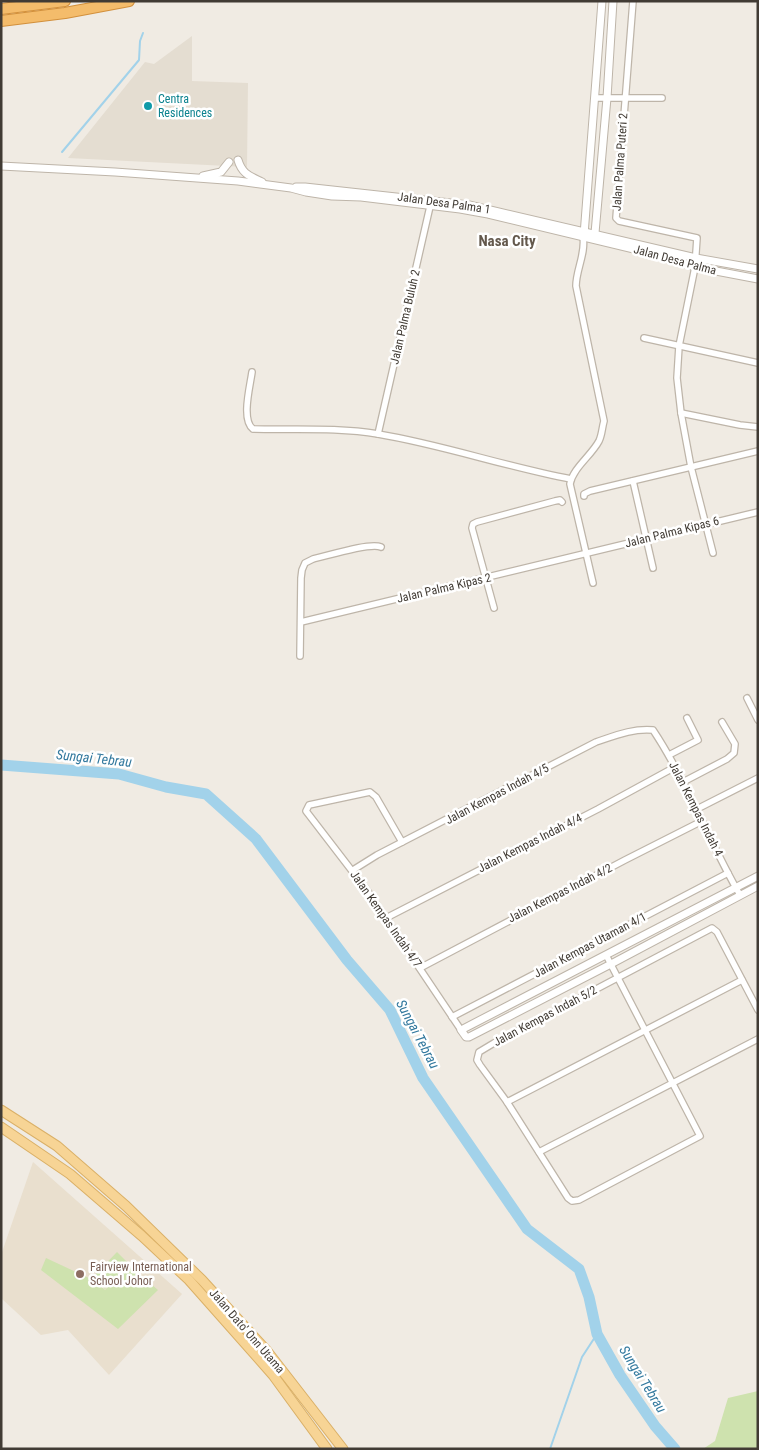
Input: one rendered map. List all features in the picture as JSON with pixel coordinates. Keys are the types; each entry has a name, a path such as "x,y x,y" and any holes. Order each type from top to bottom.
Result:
{"highway":[{"path":"1,9 65,1"},
{"path":"1,21 65,13 129,1"}],"main road":[{"name":"Jalan Dato' Onn Utama","path":"1,1110 57,1146 126,1206 202,1280 267,1351 343,1449"},
{"name":"Jalan Dato' Onn Utama","path":"1,1127 70,1174 142,1236 188,1280 273,1376 327,1449"},
{"path":"70,1174 77,1164"}],"street":[{"path":"593,583 572,493 571,479 600,439 604,421 576,286 584,238 602,1"},
{"path":"584,238 593,236 607,98 613,1"},
{"name":"Jalan Palma Puteri 2","path":"634,1 616,218 619,221 695,236 698,241 696,258"},
{"path":"596,98 662,98"},
{"path":"238,160 241,170 245,174 270,185"},
{"path":"191,178 216,174 225,168 229,162"},
{"name":"Jalan Desa Palma 1","path":"1,166 191,178 291,188 305,187 469,205 517,215 584,238 593,236"},
{"name":"Jalan Palma Buluh 2","path":"378,434 431,202"},
{"name":"Jalan Desa Palma","path":"593,236 758,269"},
{"name":"Jalan Desa Palma","path":"593,236 695,267 758,279"},
{"path":"696,258 679,346 677,378 691,467 713,553"},
{"path":"644,338 757,363"},
{"path":"252,372 246,418 248,426 253,429 347,431 378,434 462,453 541,474 571,479"},
{"path":"681,413 758,427"},
{"path":"584,496 584,494 590,491 758,451"},
{"path":"633,481 653,568"},
{"path":"494,608 472,528 474,524 555,501 560,500 562,502"},
{"name":"Jalan Palma Kipas 6","path":"586,553 758,512"},
{"path":"300,656 301,578 305,563 313,559 366,546 376,544 381,546"},
{"name":"Jalan Palma Kipas 2","path":"301,622 586,553"},
{"path":"747,698 758,720"},
{"path":"668,755 698,740 687,718"},
{"path":"683,782 727,759 734,753 735,744 722,722"},
{"name":"Jalan Kempas Indah 4","path":"645,730 653,730 675,767 740,895"},
{"name":"Jalan Kempas Indah 4/5","path":"352,870 402,842 596,742 624,733 645,730"},
{"name":"Jalan Kempas Indah 4/4","path":"386,918 598,809 675,767"},
{"path":"697,809 758,778"},
{"name":"Jalan Kempas Indah 4/7","path":"402,842 376,797 370,792 309,805 306,812 352,870 461,1030"},
{"name":"Jalan Kempas Indah 4/2","path":"420,968 702,821"},
{"name":"Jalan Kempas Utaman 4/1","path":"452,1018 728,873"},
{"path":"758,876 461,1030 464,1036 468,1038 758,886"},
{"name":"Jalan Kempas Indah 5/2","path":"507,1102 477,1060 479,1052 712,928 717,932 742,980"},
{"path":"606,955 611,964 618,978 645,1030 672,1083 700,1136 579,1200 572,1201 568,1198 507,1102 645,1030 742,980 758,1010"},
{"path":"539,1152 758,1039"}],"shaded area":[{"name":"Centra Residences","path":"192,36 192,81 248,83 247,167 68,158 145,62 154,64"},
{"name":"Fairview International School Johor","path":"33,1162 182,1294 109,1375 68,1330 41,1335 1,1298 1,1255"}],"green space":[{"path":"117,1252 129,1264 105,1289 93,1277"},
{"path":"46,1258 91,1279 105,1290 130,1266 158,1290 118,1329 41,1270"},
{"path":"758,1391 758,1449 703,1449 715,1441 728,1398"}],"waterway":[{"path":"62,152 139,60 140,41 143,33"},
{"name":"Sungai Tebrau","path":"1,765 119,774 166,787 206,794 256,839 347,960 390,1010 423,1078 527,1229 579,1269 589,1297 597,1334 620,1375 655,1426 675,1449"},
{"path":"550,1449 582,1357 597,1334"}],"place":[{"name":"Centra Residences","path":"148,106"},
{"name":"Fairview International School Johor","path":"80,1274"}],"district":[{"name":"Nasa City","path":"507,241"}]}
